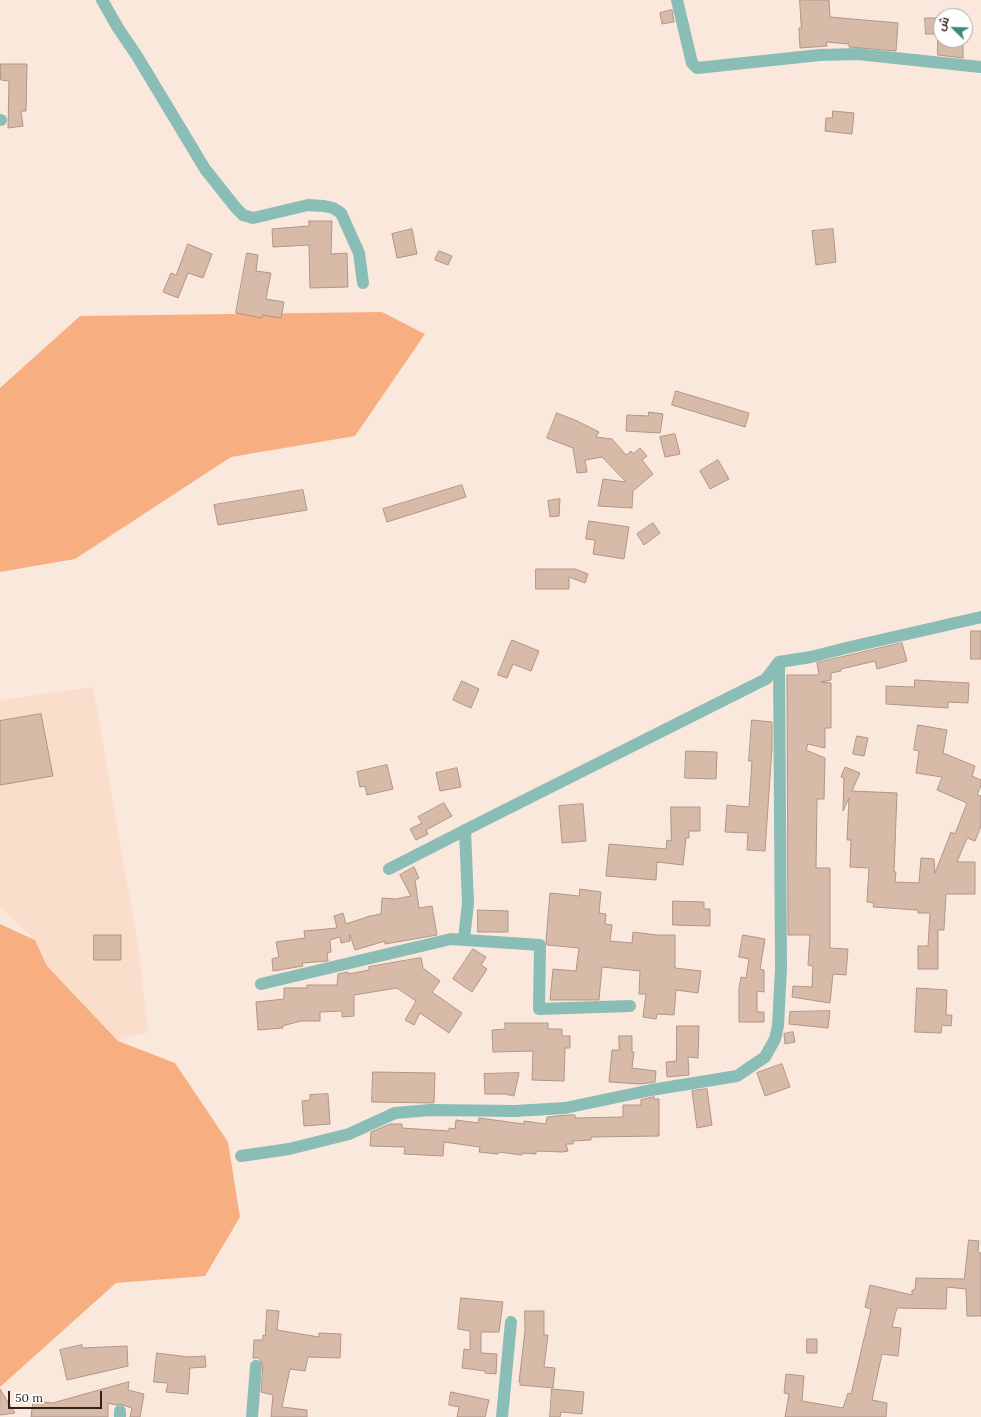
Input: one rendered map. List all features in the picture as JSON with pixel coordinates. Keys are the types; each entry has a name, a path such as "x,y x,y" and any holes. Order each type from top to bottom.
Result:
{"street":[{"path":"102,0 205,169 236,208 243,215 253,218 308,205 324,206 341,213 359,253 363,283"},
{"path":"677,0 692,63 697,68 820,55 857,54 981,67"},
{"path":"389,869 766,679 779,662 811,657 981,616"},
{"path":"241,1156 289,1149 349,1134 395,1113 430,1110 515,1111 565,1108 651,1090 737,1076 765,1057 776,1039 781,968 779,662"},
{"path":"464,938 468,903 465,830"},
{"path":"260,984 451,938 464,938 540,945 539,1009 630,1006"},
{"path":"502,1417 511,1322"},
{"path":"252,1417 256,1366"}],"shaded area":[{"path":"382,312 425,334 355,436 231,457 75,559 0,572 0,388 80,316"},
{"path":"93,687 139,951 148,1032 118,1041 47,966 35,940 0,907 0,700"},
{"path":"0,924 35,940 47,966 118,1041 175,1063 228,1142 240,1217 205,1276 116,1283 0,1387"}],"building":[{"path":"800,0 829,0 830,17 898,23 896,51 849,47 849,44 826,42 827,46 800,48"},
{"path":"672,10 674,22 662,24 660,13"},
{"path":"925,18 933,18 933,34 926,34"},
{"path":"938,48 963,48 963,58 938,55"},
{"path":"1,64 27,64 26,111 21,111 23,126 8,128 9,81 1,80"},
{"path":"833,111 854,113 852,134 825,131 826,118 832,118"},
{"path":"309,221 332,221 331,254 347,253 348,287 310,288 309,245 273,247 272,229 309,226"},
{"path":"412,229 417,254 397,258 392,234"},
{"path":"833,229 836,262 816,265 812,231"},
{"path":"188,244 212,254 203,278 188,273 178,298 163,292 171,273 176,275"},
{"path":"439,251 452,256 448,265 435,260"},
{"path":"247,253 258,255 256,271 271,273 266,299 284,302 281,318 262,315 262,318 236,313"},
{"path":"676,391 749,413 745,427 672,405"},
{"path":"649,412 663,414 660,433 626,431 627,415 648,416"},
{"path":"557,413 599,432 596,437 612,439 626,455 631,451 633,454 640,448 647,456 642,460 653,474 633,491 632,508 598,506 603,479 626,482 602,457 585,460 587,472 577,473 573,448 547,438"},
{"path":"675,434 680,454 665,457 660,437"},
{"path":"718,460 729,479 710,489 700,471"},
{"path":"462,485 466,497 387,522 383,509"},
{"path":"303,490 307,510 218,525 214,505"},
{"path":"560,499 559,516 550,517 548,501"},
{"path":"589,521 629,527 624,559 593,554 595,540 586,539"},
{"path":"653,523 660,533 644,545 637,534"},
{"path":"536,569 575,569 588,574 585,583 569,577 569,589 536,589"},
{"path":"971,631 981,631 981,659 971,659"},
{"path":"512,640 539,651 531,671 513,664 507,678 498,675"},
{"path":"902,643 907,661 877,669 875,661 841,669 841,671 831,673 831,680 821,682 831,683 831,728 825,728 825,748 808,744 806,750 825,758 824,799 817,799 816,868 830,868 830,948 848,949 846,975 833,974 830,1003 792,997 793,986 812,987 813,966 808,965 810,935 788,935 787,675 819,675 817,663"},
{"path":"915,680 969,683 968,703 948,702 948,708 886,704 886,686 914,687"},
{"path":"462,681 479,689 471,708 453,700"},
{"path":"41,714 53,776 0,785 0,721"},
{"path":"752,720 772,722 772,748 765,851 747,850 748,833 725,832 727,805 749,807 752,761 749,761"},
{"path":"918,725 947,730 943,753 975,766 972,776 981,780 981,785 977,795 981,796 981,826 975,841 967,838 957,862 975,862 975,894 946,894 944,930 938,930 938,969 918,969 918,946 928,946 930,913 918,913 918,910 873,907 874,903 867,902 869,868 850,867 851,840 847,840 849,798 843,811 844,778 841,777 845,767 860,773 852,791 897,793 894,872 896,872 895,882 919,883 921,858 934,859 935,873 951,832 955,834 967,803 937,790 942,777 916,773 919,751 914,750"},
{"path":"857,736 868,738 864,756 853,754"},
{"path":"686,751 717,752 716,779 685,778"},
{"path":"387,765 393,789 367,795 365,786 360,787 357,772"},
{"path":"457,768 461,787 440,791 436,773"},
{"path":"444,803 452,816 426,830 428,834 416,840 410,829 422,823 418,817"},
{"path":"583,804 586,841 562,843 559,806"},
{"path":"671,807 700,807 700,831 689,831 689,838 686,838 683,865 657,862 656,880 606,876 609,844 666,849 667,840 671,841"},
{"path":"414,867 419,878 415,880 419,908 432,906 437,935 385,944 385,941 355,950 349,935 350,941 341,943 340,937 330,940 331,952 327,953 328,961 302,963 303,966 273,971 272,959 279,957 276,942 305,938 304,931 337,928 334,916 343,913 346,924 381,914 382,898 396,899 411,896 400,875"},
{"path":"580,889 601,892 599,913 606,914 605,924 612,925 610,941 632,943 633,932 657,935 675,935 675,968 701,971 698,993 676,990 674,1015 657,1014 656,1019 643,1017 646,994 639,994 640,971 602,967 599,1000 550,1000 553,969 576,971 579,948 547,945 546,941 550,893 579,896"},
{"path":"673,901 704,902 704,909 710,909 710,926 673,925"},
{"path":"478,910 508,911 508,932 478,932"},
{"path":"94,935 121,935 121,960 94,960"},
{"path":"743,935 765,939 760,969 764,970 764,992 757,991 757,1012 764,1012 764,1022 739,1022 739,988 741,977 746,978 749,959 739,957"},
{"path":"473,949 486,957 481,965 487,969 472,992 453,979"},
{"path":"421,958 423,968 440,981 432,992 462,1013 449,1033 420,1013 414,1025 405,1020 416,1001 397,988 354,995 354,1016 342,1017 342,1011 320,1012 320,1021 301,1021 282,1026 283,1028 258,1030 256,1002 284,999 284,988 307,988 307,985 337,985 338,974 348,972 348,974 369,970 369,967"},
{"path":"917,988 947,990 946,1015 952,1015 951,1026 942,1025 941,1033 915,1032"},
{"path":"830,1011 828,1028 789,1024 790,1012"},
{"path":"505,1023 548,1023 548,1029 562,1029 562,1036 570,1036 570,1048 565,1048 564,1081 532,1080 533,1051 493,1052 492,1030 505,1029"},
{"path":"677,1026 699,1026 698,1058 688,1057 689,1075 667,1077 666,1062 676,1061"},
{"path":"793,1032 795,1042 785,1044 784,1034"},
{"path":"619,1036 632,1036 632,1052 634,1052 632,1068 656,1071 655,1082 641,1084 609,1082 612,1050 619,1050"},
{"path":"782,1064 790,1087 765,1096 757,1073"},
{"path":"373,1072 435,1073 434,1103 372,1102"},
{"path":"519,1073 514,1096 505,1094 485,1094 484,1074"},
{"path":"707,1089 712,1125 697,1128 692,1091"},
{"path":"328,1094 330,1124 304,1126 302,1101 310,1100 310,1095"},
{"path":"654,1097 654,1099 659,1099 659,1136 591,1137 591,1140 573,1141 573,1144 566,1144 568,1151 536,1151 536,1154 522,1153 522,1155 499,1152 498,1154 479,1152 480,1147 444,1142 443,1156 404,1154 405,1147 370,1146 371,1132 390,1124 402,1124 402,1128 449,1131 449,1128 455,1129 456,1120 478,1123 479,1118 524,1124 524,1121 546,1124 547,1117 568,1115 575,1115 575,1118 623,1117 623,1105 641,1105 641,1100"},
{"path":"969,1240 979,1241 978,1252 981,1253 981,1316 967,1316 966,1289 947,1287 946,1309 897,1308 892,1327 901,1328 898,1356 882,1354 872,1400 887,1403 886,1417 785,1417 789,1394 784,1393 786,1374 804,1376 802,1401 843,1408 848,1393 851,1394 871,1309 865,1307 870,1285 912,1295 912,1290 915,1290 916,1278 964,1279"},
{"path":"461,1298 503,1302 499,1332 481,1332 481,1353 497,1354 496,1374 462,1368 464,1349 470,1350 470,1331 458,1329"},
{"path":"267,1310 279,1311 277,1330 319,1337 319,1333 341,1334 340,1358 308,1357 305,1371 290,1369 282,1407 307,1410 307,1417 271,1417 273,1395 261,1392 263,1366 259,1358 253,1358 254,1340 263,1340 263,1335 265,1336"},
{"path":"525,1311 544,1311 544,1335 548,1335 544,1367 555,1368 553,1388 520,1385 519,1382 525,1331"},
{"path":"807,1339 817,1339 817,1353 807,1353"},
{"path":"82,1345 82,1348 127,1346 128,1366 67,1380 60,1350"},
{"path":"157,1353 188,1357 205,1356 206,1367 190,1368 188,1394 166,1392 168,1383 154,1382"},
{"path":"129,1382 128,1390 144,1394 140,1417 130,1417 132,1408 120,1404 116,1405 108,1403 108,1417 31,1417 33,1401 52,1403"},
{"path":"0,1389 9,1404 15,1413 0,1415"},
{"path":"552,1389 584,1392 582,1414 561,1412 560,1417 550,1417"},
{"path":"451,1392 489,1400 485,1417 457,1417 459,1407 449,1405"}]}
